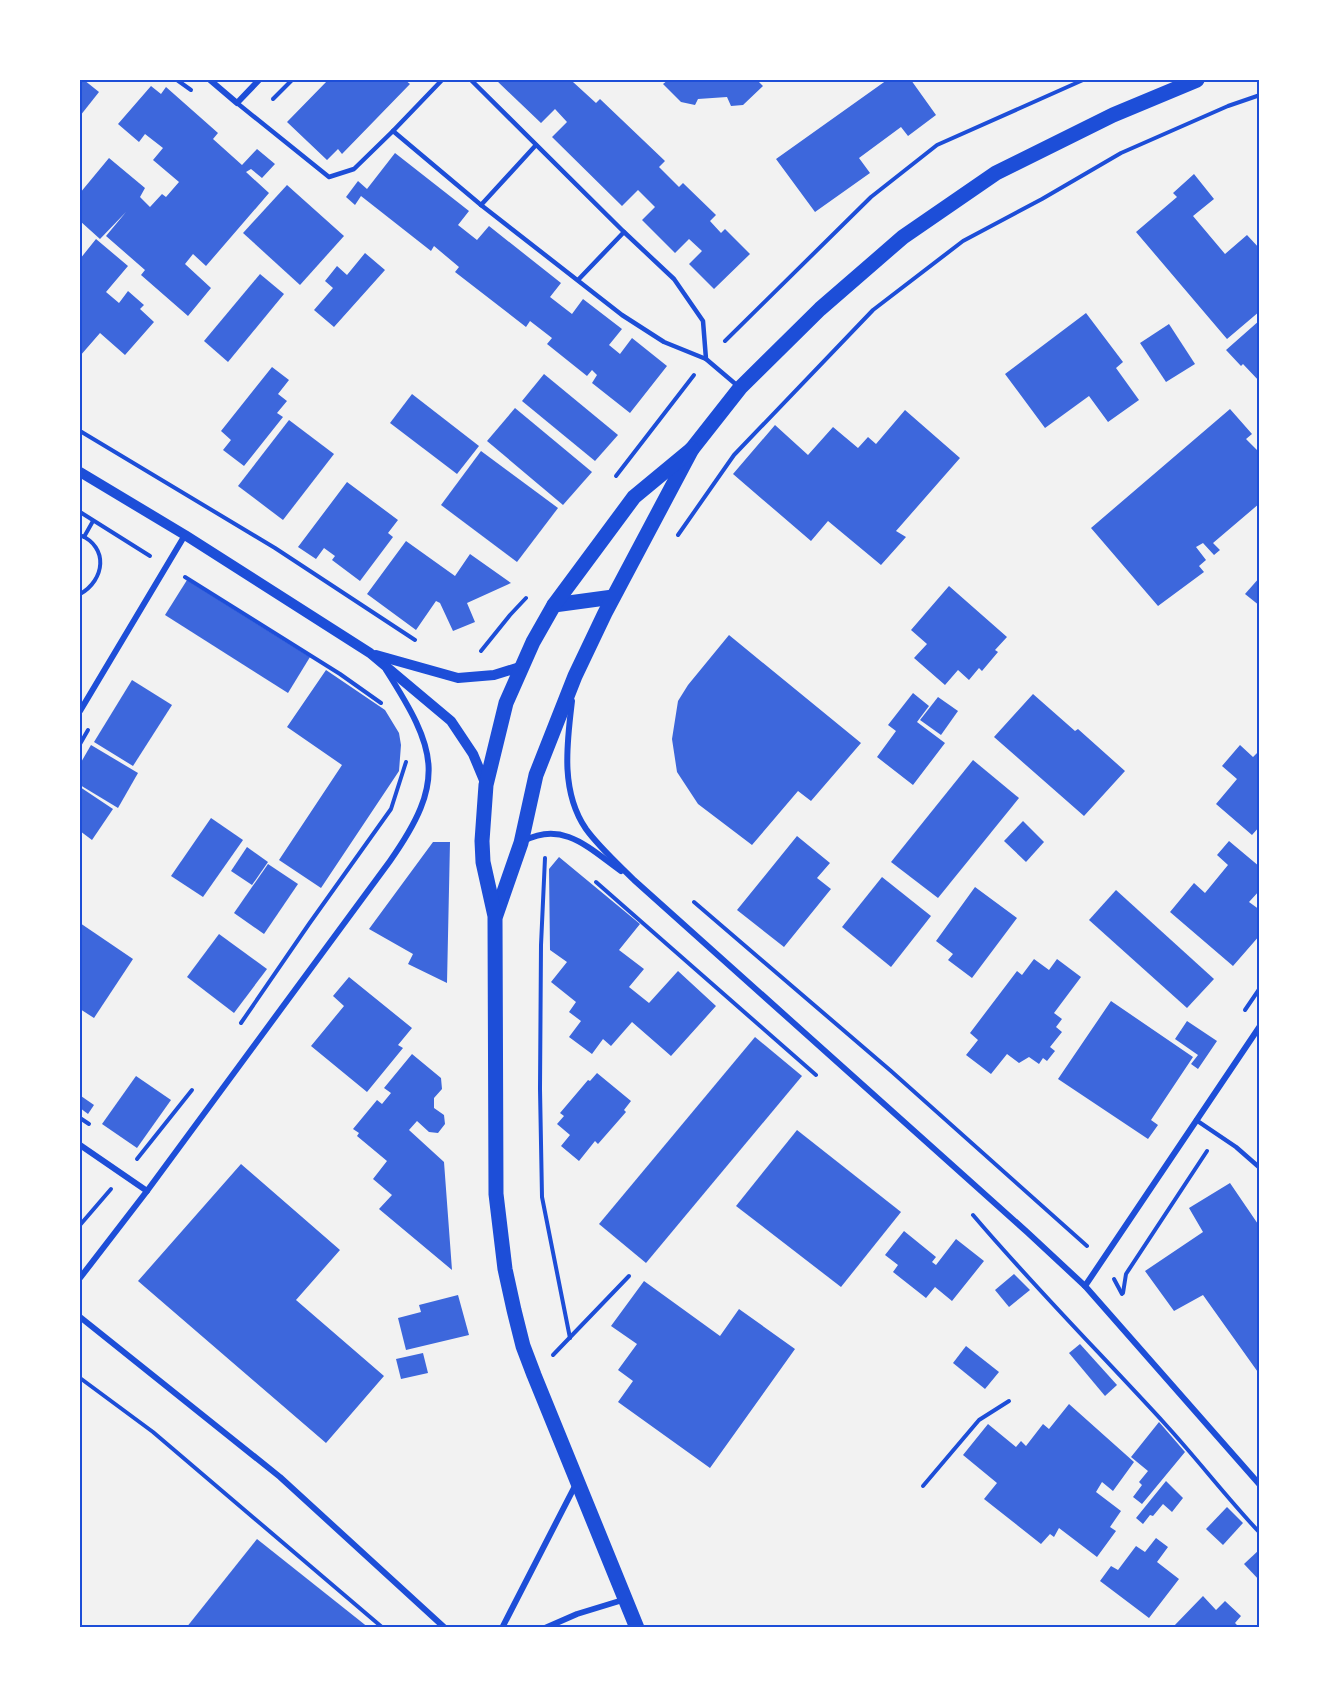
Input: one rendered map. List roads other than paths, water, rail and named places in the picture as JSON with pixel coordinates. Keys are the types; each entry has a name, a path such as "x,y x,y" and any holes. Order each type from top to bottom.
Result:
{"main road":[{"path":"495,916 521,843 536,775 575,676 692,449 740,388 820,309 903,237 996,173 1113,115 1197,80"},
{"path":"637,1628 523,1346 505,1269 496,1194 495,916 483,862 482,841 486,785 506,703 533,642 554,604 634,497 692,449"},
{"path":"554,604 614,597"}],"street":[{"path":"210,80 237,103 259,80"},
{"path":"80,472 185,535 370,653 451,721 473,754 486,785"},
{"path":"80,711 185,535"},
{"path":"370,653 458,678 494,675 523,666"},
{"path":"80,1278 147,1191 390,861 407,837 421,811 428,787 427,752 415,719 381,662"},
{"path":"575,676 567,746 568,773 573,800 587,831 633,880 1085,1286 1260,1485"},
{"path":"521,843 537,834 558,833 572,838 633,880"},
{"path":"1085,1286 1260,1026"},
{"path":"80,1145 147,1191"},
{"path":"80,1317 280,1478 445,1628"},
{"path":"502,1628 577,1481"},
{"path":"545,1628 577,1614 626,1599"}],"lane":[{"path":"237,103 329,177 354,169 442,80"},
{"path":"471,80 674,279 703,321 706,359"},
{"path":"393,131 481,205 622,315 664,342 706,359 740,388"},
{"path":"481,205 536,145"},
{"path":"578,280 624,232"},
{"path":"1196,1120 1260,1168"}]}
